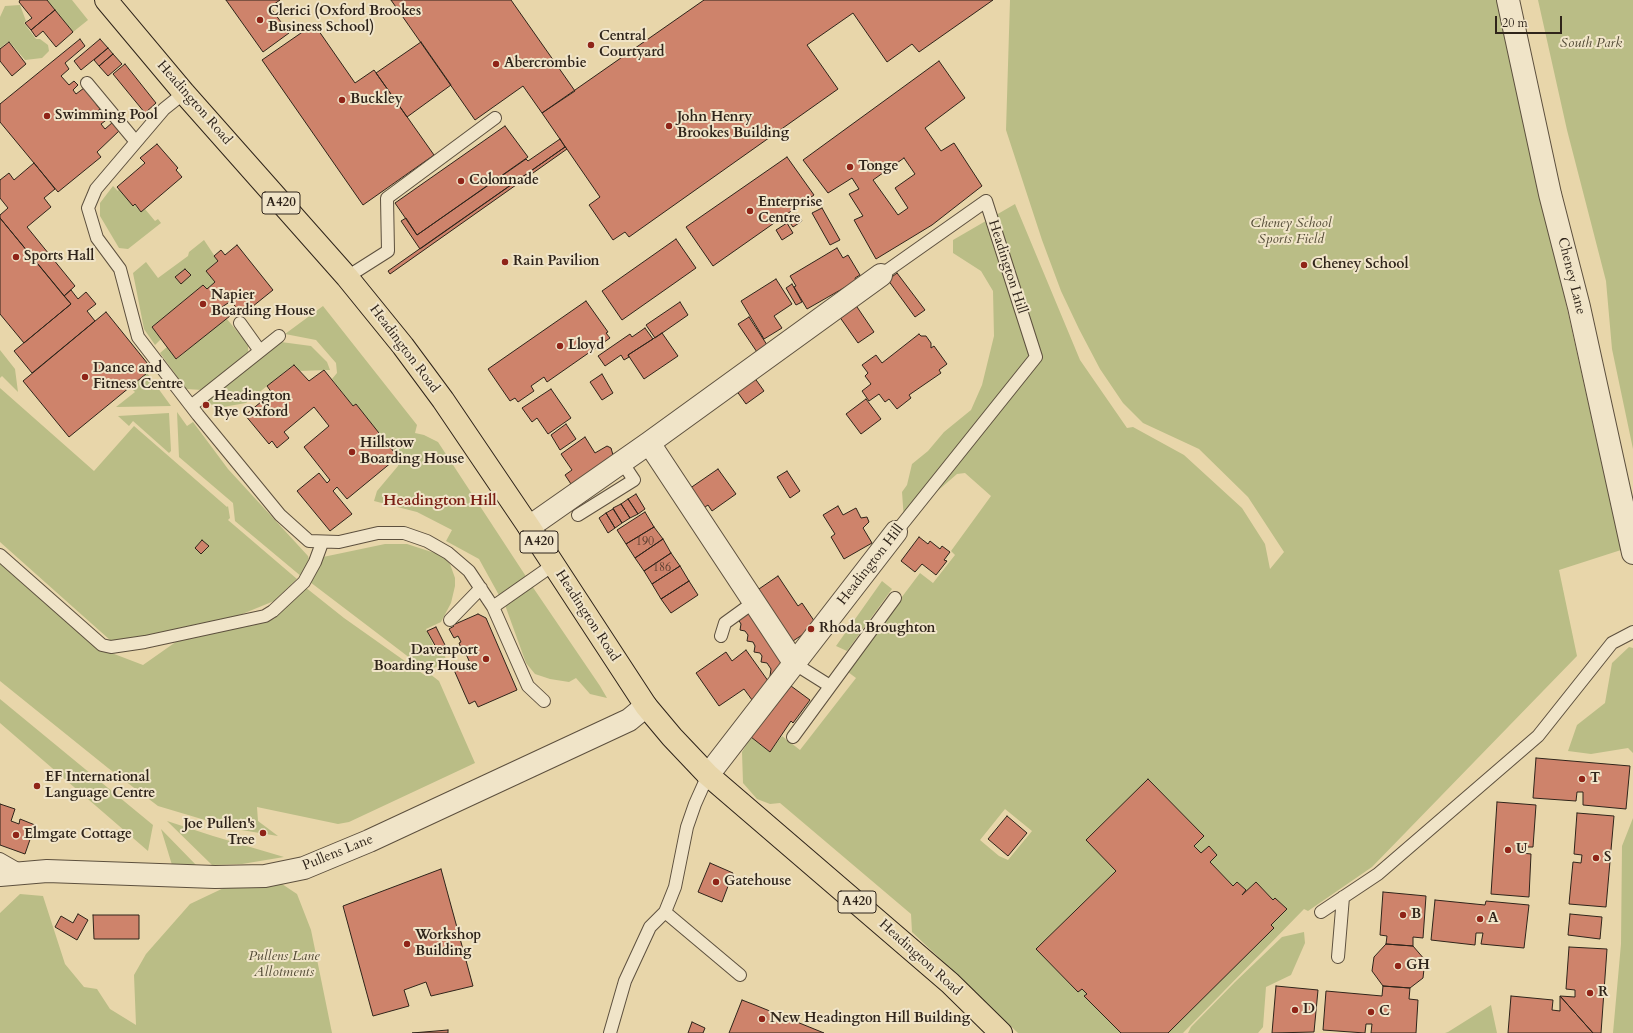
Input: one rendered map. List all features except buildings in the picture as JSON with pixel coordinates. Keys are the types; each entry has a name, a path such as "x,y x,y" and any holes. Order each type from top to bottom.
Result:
{"main road":[{"name":"Headington Road","path":"106,0 184,92 378,314 428,380 529,527 646,706 708,775 950,983 1001,1033"}],"street":[{"name":"Cheney Lane","path":"1508,0 1550,194 1579,307 1633,552"},
{"name":"Headington Hill","path":"529,527 649,443 881,275"},
{"path":"649,443 796,664"},
{"name":"Headington Hill","path":"708,775 796,664 896,532"},
{"name":"Pullens Lane","path":"0,875 24,872 47,872 222,877 265,876 304,868 369,841 629,720 646,706"}],"lane":[{"path":"87,83 136,142"},
{"path":"184,92 164,109 96,189 88,208 97,238 120,269 138,337 191,406 280,515 309,541 322,543 339,542 378,532 404,533 427,541 448,553 469,571 493,607 528,686 544,701"},
{"path":"347,277 388,250 387,198 495,118"},
{"name":"Headington Hill","path":"881,275 986,201 1036,357 896,532"},
{"path":"240,323 260,351"},
{"path":"191,406 279,336"},
{"path":"578,515 634,480 622,462"},
{"path":"0,555 102,644 111,647 145,642 265,616 273,612 304,582 315,562 322,543"},
{"path":"493,607 554,565"},
{"path":"450,620 481,588"},
{"path":"793,737 895,598"},
{"path":"721,636 725,623 754,602"},
{"path":"1321,912 1378,874 1538,736 1612,643 1633,632"},
{"path":"796,664 830,686"},
{"path":"610,1033 625,981 650,927 665,912 675,887 687,827 708,775"},
{"path":"0,859 24,872"},
{"path":"1338,957 1344,897"},
{"path":"665,912 740,975"}],"green space":[{"path":"47,0 72,0 88,20 73,32"},
{"name":"Cheney School Sports Field","path":"1010,0 1498,0 1621,550 1559,570 1577,656 1372,867 1308,911 1304,909 1183,1033 1018,1033 912,932 911,914 780,803 770,804 757,799 743,783 742,752 751,737 770,752 782,736 800,750 856,678 848,672 849,667 920,573 933,583 955,555 951,551 991,496 965,473 957,474 904,520 902,492 907,485 912,464 928,451 944,432 971,410 982,385 994,336 993,291 981,271 953,253 953,240 1015,204 1080,360 1127,428 1133,427 1184,455 1242,508 1265,544 1270,569 1284,552 1248,497 1199,449 1143,423 1123,403 1100,369 1061,291 1042,240 1006,130","holes":["1005,809 1032,831 1008,860 999,856 980,840"]},
{"name":"South Park","path":"1538,0 1633,0 1633,449 1612,349 1606,281 1567,130"},
{"path":"20,5 26,21 24,23 36,39 40,39 48,45 49,51 42,58 25,60 9,41 0,48 0,17 5,6"},
{"path":"113,186 118,191 119,189 141,212 145,209 155,221 158,219 161,223 128,249 119,248 100,216 100,203"},
{"path":"204,240 218,261 206,271 215,282 207,289 203,285 152,327 161,339 155,345 144,329 133,273 146,262 158,278 188,256 189,252"},
{"path":"323,306 417,425 415,433 424,435 438,442 527,578 500,597 479,559 446,541 452,530 417,512 374,501 377,491 398,466 399,459 356,404 353,406 332,379 337,373 336,363 316,340 285,334"},
{"path":"226,318 248,344 248,352 202,390 186,389 160,353 167,347 177,359"},
{"path":"281,342 311,346 327,362 330,370 298,371 293,365 246,403 223,407 209,404 208,400"},
{"path":"0,350 15,369 18,392 2,376 0,378"},
{"path":"147,373 171,406 116,407 135,392 130,387"},
{"path":"0,388 94,471 134,426 227,507 228,506 230,518 228,520 297,579 274,601 235,617 111,643 110,640 0,542"},
{"path":"177,412 187,426 193,422 228,469 308,556 309,560 302,577 235,521 233,503 179,457"},
{"path":"169,413 171,451 169,453 133,421 129,426 118,416"},
{"path":"385,544 407,544 441,555 450,564 455,578 455,586 451,603 441,622 426,629 438,656 444,654 447,662 427,671 310,582 323,557"},
{"path":"0,561 109,652 143,665 180,639 274,619 305,587 344,618 426,676 430,674 439,681 475,763 349,822 338,824 257,807 258,821 278,836 235,829 158,806 108,768 0,681"},
{"path":"882,581 892,589 847,651 836,646"},
{"path":"532,586 607,698 590,694 576,678 569,682 550,679 535,674 526,663 505,605"},
{"path":"1629,647 1633,648 1633,753 1628,748 1591,754 1568,751 1577,725 1605,703 1612,663"},
{"path":"0,699 153,825 148,851 0,723"},
{"path":"1633,818 1633,1033 1613,1033 1621,944 1622,846"},
{"path":"167,821 284,857 242,864 212,865"},
{"path":"161,829 197,866 172,865"},
{"name":"Pullens Lane Allotments","path":"279,882 297,894 311,930 332,1033 0,1033 0,913 20,894 43,896 65,964 84,987 97,989 110,1009 136,1025 134,975 146,954 190,904 230,885"},
{"path":"1304,932 1305,943 1291,975 1266,987 1263,1027 1258,1033 1188,1033 1191,1027 1235,982 1282,937"},
{"path":"1491,1005 1497,1033 1445,1033 1448,1032"}],"place":[{"name":"Clerici (Oxford Brookes Business School)","path":"260,20"},
{"name":"Central Courtyard","path":"591,45"},
{"name":"Abercrombie","path":"496,64"},
{"name":"Buckley","path":"342,100"},
{"name":"Swimming Pool","path":"47,116"},
{"name":"John Henry Brookes Building","path":"669,126"},
{"name":"Tonge","path":"850,167"},
{"name":"Colonnade","path":"461,181"},
{"name":"Enterprise Centre","path":"750,211"},
{"name":"Sports Hall","path":"16,257"},
{"name":"Rain Pavilion","path":"505,262"},
{"name":"Cheney School","path":"1304,265"},
{"name":"Napier Boarding House","path":"203,304"},
{"name":"Lloyd","path":"560,346"},
{"name":"Dance and Fitness Centre","path":"85,377"},
{"name":"Headington Rye Oxford","path":"206,405"},
{"name":"Hillstow Boarding House","path":"352,452"},
{"name":"Rhoda Broughton","path":"811,629"},
{"name":"Davenport Boarding House","path":"486,659"},
{"name":"T","path":"1582,779"},
{"name":"EF International Language Centre","path":"37,786"},
{"name":"Joe Pullen's Tree","path":"263,833"},
{"name":"Elmgate Cottage","path":"16,835"},
{"name":"U","path":"1508,850"},
{"name":"S","path":"1596,858"},
{"name":"Gatehouse","path":"716,882"},
{"name":"B","path":"1403,915"},
{"name":"A","path":"1480,919"},
{"name":"Workshop Building","path":"407,944"},
{"name":"GH","path":"1398,966"},
{"name":"R","path":"1590,993"},
{"name":"D","path":"1295,1010"},
{"name":"C","path":"1371,1012"},
{"name":"New Headington Hill Building","path":"762,1019"}],"district":[{"name":"Headington Hill","path":"440,502"}]}
